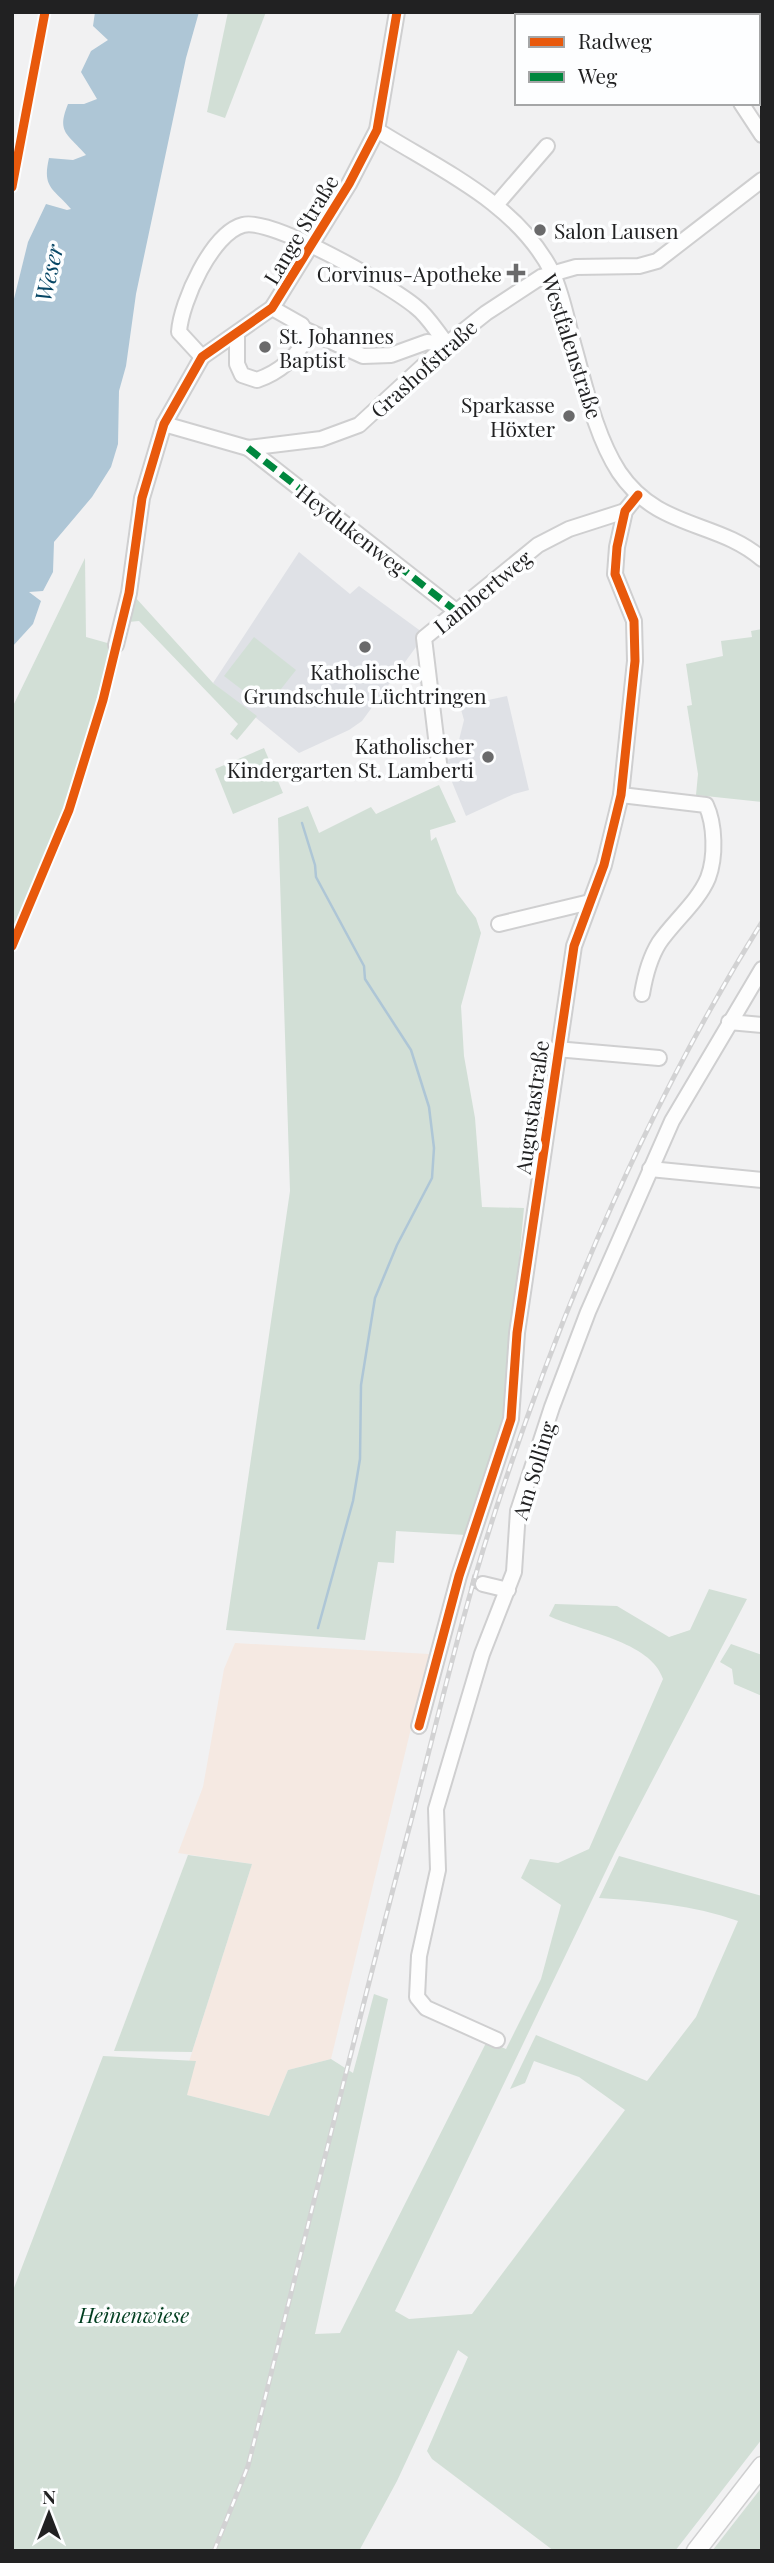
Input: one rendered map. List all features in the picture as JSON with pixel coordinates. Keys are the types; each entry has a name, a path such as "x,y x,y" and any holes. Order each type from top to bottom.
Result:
{"main road":[{"path":"696,2551 762,2466"}],"street":[{"name":"Lange Straße","path":"116,645 129,593 142,498 164,424 202,357 272,308 349,184 377,130 397,12"},
{"path":"742,105 762,135"},
{"name":"Westfalenstraße","path":"377,130 496,205 526,232 552,273 593,412 618,471 638,495 660,511 745,547 762,559"},
{"path":"496,205 547,146"},
{"name":"Grashofstraße","path":"164,424 248,448 321,439 359,425 447,344 486,313 552,273 590,265 639,266 657,261 762,180"},
{"path":"202,357 179,332 179,323 197,276 216,244 235,228 254,224 310,244 394,291 419,308 447,344"},
{"path":"272,308 304,329 363,356 391,355 426,342 447,344"},
{"path":"237,334 239,371 247,378 257,380 276,371 298,351 306,337 304,329"},
{"name":"Heydukenweg","path":"248,448 456,611"},
{"name":"Augustastraße","path":"419,1726 471,1580 511,1419 516,1333 556,1049 574,946 604,865 621,795 635,661 634,621 615,574 617,547 625,511 638,495"},
{"name":"Lambertweg","path":"440,771 424,638 538,545 569,529 625,511"},
{"path":"621,795 706,804 712,818 712,852 708,879 658,945 647,969 642,994"},
{"path":"499,924 590,902"},
{"name":"Am Solling","path":"496,2040 426,2008 419,2002 416,1984 426,1918 438,1870 439,1799 482,1654 514,1572 518,1511 588,1312 672,1121 762,969"},
{"path":"729,1022 762,1025"},
{"path":"556,1049 659,1058"},
{"path":"650,1169 762,1180"},
{"path":"471,1580 508,1590"}],"shaded area":[{"path":"299,552 350,594 359,586 422,632 416,647 362,721 349,730 299,753 213,683"},
{"name":"Katholischer Kindergarten St. Lamberti","path":"507,696 529,790 466,816 445,765 446,760 463,755 464,744 459,740 464,720 460,706"},
{"path":"235,1643 429,1654 331,2059 288,2070 269,2116 179,2093 252,1864 178,1853 203,1787 224,1669"}],"green space":[{"path":"228,12 266,12 225,118 207,112"},
{"path":"85,558 86,637 111,644 78,770 42,868 12,936 12,708"},
{"path":"135,597 213,683 257,716 237,740 230,734 238,724 139,621 128,622"},
{"path":"762,629 762,802 696,795 698,774 687,706 692,705 686,664 723,656 721,641 752,637 751,631"},
{"path":"254,637 296,670 266,708 224,676"},
{"path":"264,748 283,793 233,814 215,769"},
{"path":"439,785 456,822 430,830 431,841 436,837 457,893 476,918 481,933 461,1006 464,1056 475,1118 482,1207 524,1208 504,1419 466,1535 396,1531 394,1563 378,1562 365,1640 226,1630 290,1191 278,818 308,806 319,833 371,807 376,814"},
{"name":"Heinenwiese","path":"709,1589 747,1599 615,1852 395,2311 409,2319 472,2314 625,2110 579,2077 534,2061 525,2083 510,2089 536,2035 647,2081 696,2017 738,1921 687,1907 599,1898 619,1856 762,1896 762,2439 675,2551 554,2551 432,2459 427,2451 468,2357 458,2350 397,2481 359,2551 12,2551 12,2293 103,2056 196,2061 187,2095 269,2116 288,2070 331,2059 353,2073 374,1994 388,1999 315,2334 340,2333 487,2041 506,2049 541,1979 561,1905 521,1878 530,1859 558,1863 589,1849 663,1679 656,1666 645,1655 614,1639 549,1616 555,1604 617,1606 669,1637 690,1630"},
{"path":"731,1644 762,1655 762,1696 734,1684 732,1669 720,1662"},
{"path":"188,1855 252,1864 192,2052 114,2051"},
{"path":"762,2487 762,2551 712,2551"}],"water":[{"name":"Weser","path":"95,12 199,12 186,58 136,294 126,366 119,391 118,444 111,467 92,497 54,542 53,572 43,591 29,592 41,601 33,624 12,647 12,307 28,242 46,204 71,209 48,182 47,168 49,158 73,160 86,155 69,137 63,121 68,104 84,104 97,99 81,72 91,51 108,40 93,26"}],"waterway":[{"path":"302,823 316,877 364,966 365,979 411,1050 429,1107 434,1148 432,1178 397,1245 375,1298 361,1385 360,1459 353,1501 318,1628"}],"tunnel":[{"path":"471,1581 483,1584"}],"railway":[{"path":"214,2551 248,2466 451,1666 495,1512 549,1358 610,1208 681,1063 762,922"}],"marked path":[{"path":"248,448 456,611"}],"cycle path":[{"path":"12,187 45,12"},
{"path":"12,946 69,810 103,700 129,593 142,498 164,424 202,357 272,308 349,184 377,130 397,12"},
{"path":"419,1726 459,1576 511,1419 517,1333 574,946 604,865 621,795 635,661 634,621 615,574 617,547 625,511 638,495"}],"place":[{"name":"Salon Lausen","path":"540,230"},
{"name":"Corvinus-Apotheke","path":"516,273"},
{"name":"St. Johannes Baptist","path":"265,347"},
{"name":"Sparkasse Höxter","path":"569,416"},
{"name":"Katholische Grundschule Lüchtringen","path":"365,647"},
{"name":"Katholischer Kindergarten St. Lamberti","path":"488,757"}]}
